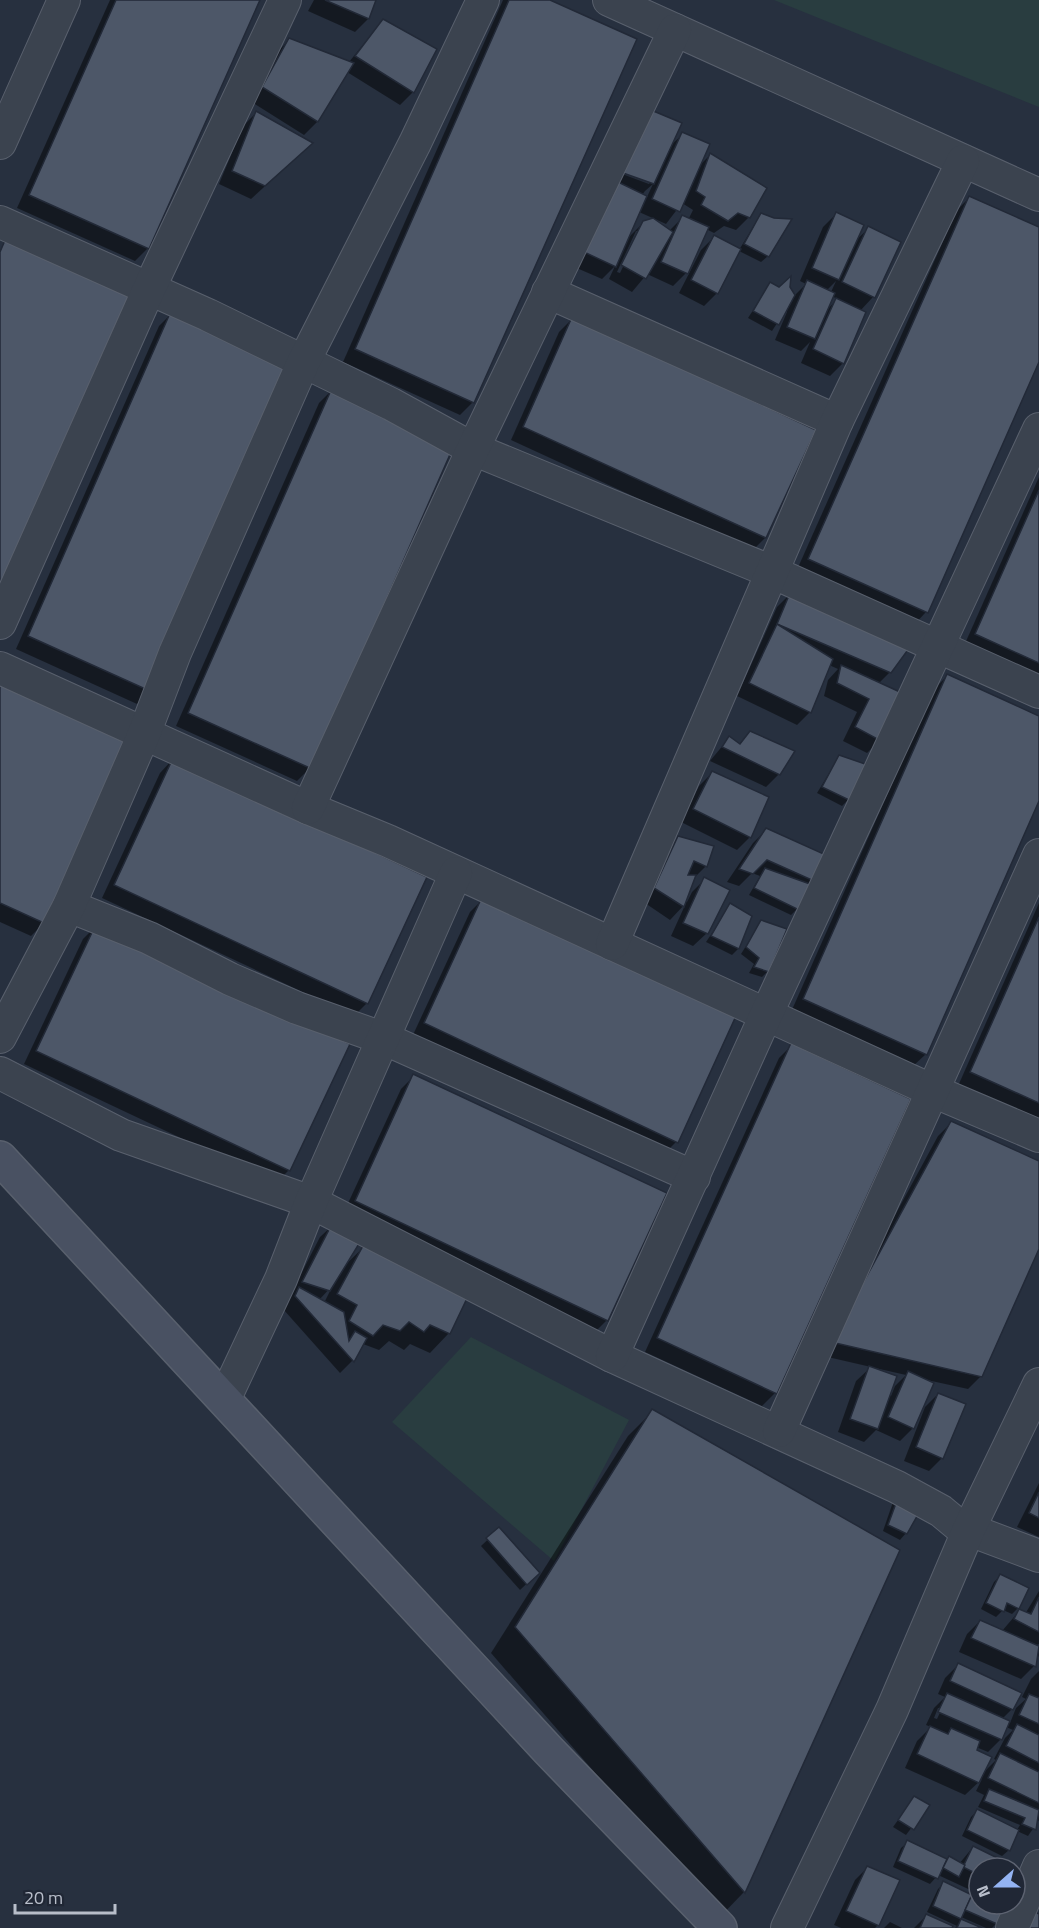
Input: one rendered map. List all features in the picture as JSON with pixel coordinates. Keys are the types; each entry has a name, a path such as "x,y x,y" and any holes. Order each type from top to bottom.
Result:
{"street":[{"path":"0,143 64,0"},
{"path":"0,623 149,289 285,0"},
{"path":"0,1037 69,906 144,734 175,653 303,363 415,143 483,0"},
{"path":"609,0 1039,195"},
{"path":"308,808 548,292 675,30"},
{"path":"612,944 837,421 963,161"},
{"path":"0,222 149,289 391,404 474,449 772,572 1039,692"},
{"path":"548,292 837,421"},
{"path":"612,1356 766,1015 1039,429"},
{"path":"0,668 933,1091 1039,1136"},
{"path":"779,1431 1039,855"},
{"path":"225,1398 280,1279 311,1202 385,1039 456,873"},
{"path":"69,906 149,938 230,979 297,1008 385,1039 694,1177"},
{"path":"0,1073 121,1135 311,1202 612,1356 897,1487 941,1511 959,1526 1039,1556"},
{"path":"0,1158 225,1398 549,1751 720,1928"},
{"path":"787,1928 892,1710 969,1529 1039,1384"},
{"path":"1012,1928 1039,1866"}],"green space":[{"path":"774,0 1039,0 1039,107"},
{"path":"471,1337 629,1420 554,1561 392,1422"}],"building":[{"path":"116,0 260,0 149,249 29,195"},
{"path":"325,0 376,0 369,19"},
{"path":"509,0 550,0 637,39 474,403 355,349"},
{"path":"383,19 437,49 414,93 355,56"},
{"path":"289,38 354,63 318,122 262,87"},
{"path":"651,110 682,123 654,184 623,173"},
{"path":"256,111 313,143 265,186 232,171"},
{"path":"682,132 710,144 680,212 652,199"},
{"path":"710,153 767,188 750,218 738,213 728,221 701,205 705,197 696,191"},
{"path":"616,181 647,196 616,267 584,252"},
{"path":"969,196 1039,227 1039,362 928,613 808,559"},
{"path":"836,212 864,225 839,280 812,268"},
{"path":"761,213 774,218 792,219 769,257 744,244"},
{"path":"682,215 709,227 688,274 661,262"},
{"path":"653,218 673,232 646,279 621,265 643,221"},
{"path":"868,226 901,242 875,298 842,282"},
{"path":"714,235 741,249 718,294 691,280"},
{"path":"6,238 131,294 0,588 0,252"},
{"path":"791,276 790,287 795,295 779,325 753,311 770,282 779,287"},
{"path":"807,280 835,293 815,339 787,327"},
{"path":"836,298 866,312 844,364 813,349"},
{"path":"171,311 296,367 152,692 28,636"},
{"path":"572,317 816,430 766,538 523,427"},
{"path":"332,388 455,443 312,769 188,713"},
{"path":"1039,490 1039,663 975,634"},
{"path":"790,593 910,647 891,673 777,624"},
{"path":"777,624 833,659 811,713 749,683"},
{"path":"841,665 900,692 881,741 855,727 869,699 837,683"},
{"path":"947,674 1039,716 1039,801 927,1055 803,999"},
{"path":"0,681 128,738 46,924 0,903"},
{"path":"750,731 795,751 780,775 722,747 729,736 740,744"},
{"path":"839,755 868,765 849,800 822,787"},
{"path":"173,758 427,877 368,1004 114,885"},
{"path":"712,771 769,797 751,838 693,809"},
{"path":"766,828 826,855 814,881 767,860 753,874 739,869"},
{"path":"678,836 714,846 707,867 694,861 688,875 696,875 684,907 654,888"},
{"path":"765,868 810,884 799,910 754,888"},
{"path":"704,877 730,890 708,934 683,923"},
{"path":"482,897 736,1016 678,1143 424,1023"},
{"path":"730,903 752,916 739,949 711,936"},
{"path":"1039,917 1039,1103 970,1072"},
{"path":"761,920 787,929 769,972 754,967 759,958 746,947"},
{"path":"96,924 350,1044 290,1171 36,1051"},
{"path":"791,1043 911,1099 777,1394 657,1338"},
{"path":"413,1074 667,1193 608,1321 355,1201"},
{"path":"951,1121 1039,1161 1039,1249 982,1377 831,1342"},
{"path":"333,1222 365,1234 330,1291 302,1282"},
{"path":"364,1244 470,1292 450,1334 430,1325 424,1332 409,1322 400,1331 383,1325 373,1336 349,1321 357,1305 337,1294"},
{"path":"299,1287 344,1312 349,1341 355,1331 367,1338 354,1362 295,1296"},
{"path":"869,1366 897,1376 878,1429 850,1419"},
{"path":"908,1371 934,1383 914,1429 888,1417"},
{"path":"938,1393 966,1404 943,1459 916,1447"},
{"path":"652,1409 900,1550 745,1893 515,1627"},
{"path":"1039,1492 1039,1518 1029,1513"},
{"path":"899,1495 925,1502 907,1534 888,1525"},
{"path":"499,1527 540,1573 527,1585 486,1538"},
{"path":"1000,1574 1029,1588 1019,1609 1007,1603 1004,1612 986,1603"},
{"path":"1039,1597 1039,1632 1014,1619 1019,1609 1031,1614"},
{"path":"980,1620 1039,1646 1036,1667 971,1638"},
{"path":"958,1663 1022,1693 1013,1710 950,1681"},
{"path":"947,1693 1010,1721 1002,1740 938,1712"},
{"path":"1029,1694 1039,1698 1039,1724 1019,1715"},
{"path":"1017,1724 1039,1735 1039,1763 1006,1746"},
{"path":"930,1726 948,1734 951,1728 980,1741 977,1750 992,1757 979,1783 917,1754"},
{"path":"1000,1753 1039,1772 1039,1803 988,1778"},
{"path":"989,1789 1039,1810 1036,1830 1022,1824 1025,1818 984,1801"},
{"path":"914,1796 930,1805 914,1830 898,1820"},
{"path":"977,1809 1019,1830 1010,1851 967,1830"},
{"path":"907,1840 947,1859 938,1879 898,1861"},
{"path":"973,1846 993,1856 968,1856"},
{"path":"949,1856 965,1865 959,1877 943,1868"},
{"path":"867,1866 900,1880 879,1926 846,1911"},
{"path":"943,1881 967,1893 967,1906 961,1919 933,1906"},
{"path":"1033,1911 1039,1914 1039,1928 1025,1928"},
{"path":"926,1914 953,1926 952,1928 920,1928"},
{"path":"979,1916 1001,1916 997,1924"},
{"path":"961,1919 982,1928 957,1928"}]}
